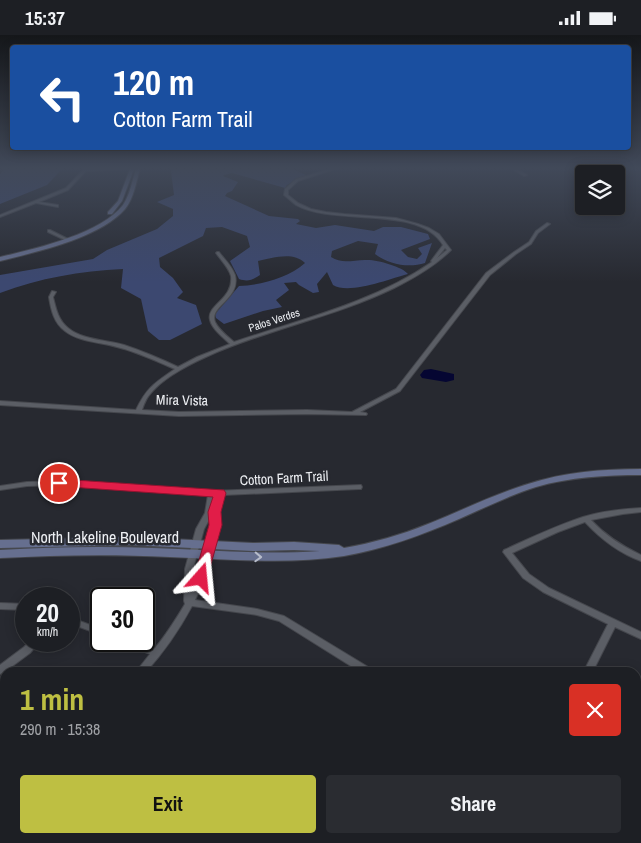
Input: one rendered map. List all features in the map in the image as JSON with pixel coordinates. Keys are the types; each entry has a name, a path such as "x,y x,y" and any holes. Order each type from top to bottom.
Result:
{"main road":[{"name":"North Lakeline Boulevard","path":"0,544 121,541 210,550"}],"street":[{"path":"0,215 23,207"},
{"path":"64,238 96,223 117,207"},
{"path":"0,257 95,228 122,210 124,207"},
{"name":"Palos Verdes","path":"138,411 147,393 178,369 202,356 369,297 415,276 449,250 444,246 436,233 411,222 318,211 304,207"},
{"path":"354,413 398,390 488,274 530,243 537,231 548,224"},
{"path":"49,231 64,238"},
{"path":"218,253 232,275 232,282 229,292 210,318 214,327 233,344"},
{"path":"54,292 51,297 55,316 73,335 128,349 178,369"},
{"name":"Mira Vista","path":"0,403 179,414 364,414"},
{"name":"North Lakeline Boulevard","path":"210,550 280,557 360,550 416,534 535,485 601,473 641,472"},
{"name":"Cotton Farm Trail","path":"0,488 26,484 59,483 216,493 359,487"},
{"path":"188,602 189,569 194,549 200,529 209,513 216,493"},
{"path":"144,667 168,639 201,578 216,525 216,493"},
{"path":"641,510 610,513 586,519 548,532 507,552 526,576 546,590 641,636"},
{"path":"586,519 606,541 641,557"},
{"name":"North Lakeline Boulevard","path":"0,554 194,549"},
{"path":"188,602 258,612 281,618 360,667"},
{"path":"0,606 15,607"},
{"path":"590,667 614,623"},
{"path":"4,667 26,652"}],"shaded area":[{"path":"168,207 249,207 269,216 298,219 300,221 296,224 316,228 335,225 374,231 383,227 401,227 428,234 430,239 401,250 408,257 417,259 422,254 418,248 432,243 425,263 419,265 400,265 381,258 375,254 378,244 358,241 332,251 331,257 340,261 378,261 396,266 408,274 369,285 340,288 333,285 327,272 317,284 319,292 313,293 296,282 284,283 289,290 276,300 282,307 263,311 224,324 216,318 215,314 239,286 274,280 291,273 305,263 300,259 289,256 258,261 260,275 250,280 239,279 230,261 250,247 247,236 222,227 206,228 203,236 159,258 160,267 173,278 183,292 177,298 196,305 202,324 170,340 159,340 148,331 141,299 121,288 123,269 91,271 60,276 0,293 0,275 93,259 107,250 157,229 173,216 173,209"},
{"path":"431,369 454,374 454,380 446,382 422,378 420,375 424,370"}],"route":[{"path":"59,483 220,493 215,512 216,525 201,578"}]}
